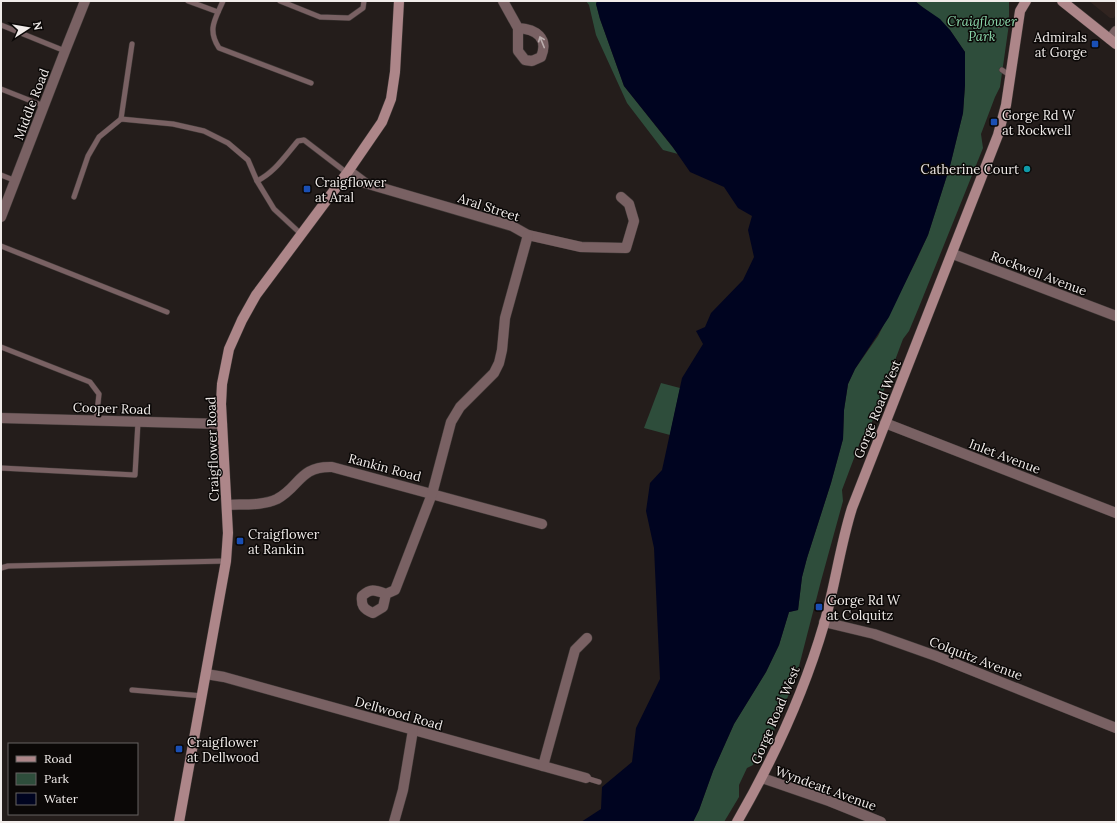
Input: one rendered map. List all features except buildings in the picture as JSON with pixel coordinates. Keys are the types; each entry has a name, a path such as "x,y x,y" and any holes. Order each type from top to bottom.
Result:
{"main road":[{"name":"Craigflower Road","path":"179,822 226,561 228,533 222,424 222,384 229,349 242,320 256,295 348,172 382,122 391,99 395,72 400,1"},
{"name":"Gorge Road West","path":"737,822 779,746 797,704 824,622 847,526 858,492 953,254 998,135 1006,105 1007,73 1020,12 1026,1"},
{"path":"1062,1 1114,38"}],"street":[{"name":"Middle Road","path":"1,217 85,1"},
{"path":"503,1 518,28"},
{"name":"Aral Street","path":"348,172 365,183 512,226 528,235 581,247 626,248 634,221 629,204 621,197"},
{"path":"386,594 395,590 432,494 454,415 494,373 499,363 502,350 505,318 528,235"},
{"name":"Rockwell Avenue","path":"953,254 1116,316"},
{"name":"Cooper Road","path":"1,418 222,424"},
{"name":"Inlet Avenue","path":"885,423 1116,513"},
{"name":"Rankin Road","path":"227,505 264,502 275,499 286,493 307,473 326,467 336,468 542,524"},
{"name":"Colquitz Avenue","path":"824,622 888,638 1116,728"},
{"path":"543,766 575,650 587,638"},
{"name":"Dellwood Road","path":"206,674 224,677 586,778"},
{"path":"394,822 403,790 413,730"},
{"name":"Wyndeatt Avenue","path":"762,778 882,822"}],"lane":[{"path":"188,1 218,12"},
{"path":"223,1 213,27 213,38 219,48 311,82"},
{"path":"280,1 320,17 349,18 363,8 364,1"},
{"path":"999,25 1004,23 1018,24"},
{"path":"1,25 65,51"},
{"path":"74,197 88,156 99,137 121,119 132,44"},
{"path":"1,89 44,106"},
{"path":"121,119 173,124 204,131 228,143 248,160 257,181 274,209 301,234"},
{"path":"257,181 267,176 279,165 298,141 304,140 348,172"},
{"path":"1,174 16,181"},
{"path":"1,246 167,312"},
{"path":"1,347 90,382 99,394 96,421"},
{"path":"1,468 135,474 138,422"},
{"path":"1,568 8,566 226,561"},
{"path":"132,690 202,696"},
{"path":"586,778 599,782"}],"shaded area":[{"path":"1089,1 1116,1 1114,18 1110,18"}],"green space":[{"path":"586,1 597,1 596,4 600,19 624,86 678,154 663,150 627,103 596,35 589,5"},
{"name":"Craigflower Park","path":"915,1 1009,1 1009,24 1000,87 981,134 983,148 909,331 903,339 869,430 862,437 842,490 843,501 797,674 768,746 764,752 758,756 753,765 747,768 739,785 739,797 724,822 693,822 699,810 713,771 734,724 766,672 779,645 789,612 798,610 802,577 807,558 831,483 843,439 844,410 848,384 855,369 878,336 916,261 928,235 950,166 963,113 965,52 950,30"},
{"path":"661,383 680,388 670,435 644,428"}],"water":[{"path":"597,1 915,1 940,19 950,30 965,52 963,113 950,166 928,235 889,317 855,369 848,384 844,410 843,439 802,577 798,610 789,612 779,645 766,672 734,724 713,771 699,810 693,822 581,822 601,809 602,787 632,762 636,728 660,679 654,548 646,511 650,483 662,470 682,378 703,344 696,331 705,327 711,313 743,280 754,257 748,230 752,216 738,208 724,187 690,172 672,146 624,86 600,19 596,4"}],"place":[{"name":"Admirals at Gorge","path":"1095,44"},
{"name":"Gorge Rd W at Rockwell","path":"994,122"},
{"name":"Catherine Court","path":"1027,169"},
{"name":"Craigflower at Aral","path":"307,189"},
{"name":"Craigflower at Rankin","path":"240,541"},
{"name":"Gorge Rd W at Colquitz","path":"819,607"},
{"name":"Craigflower at Dellwood","path":"179,749"}]}
